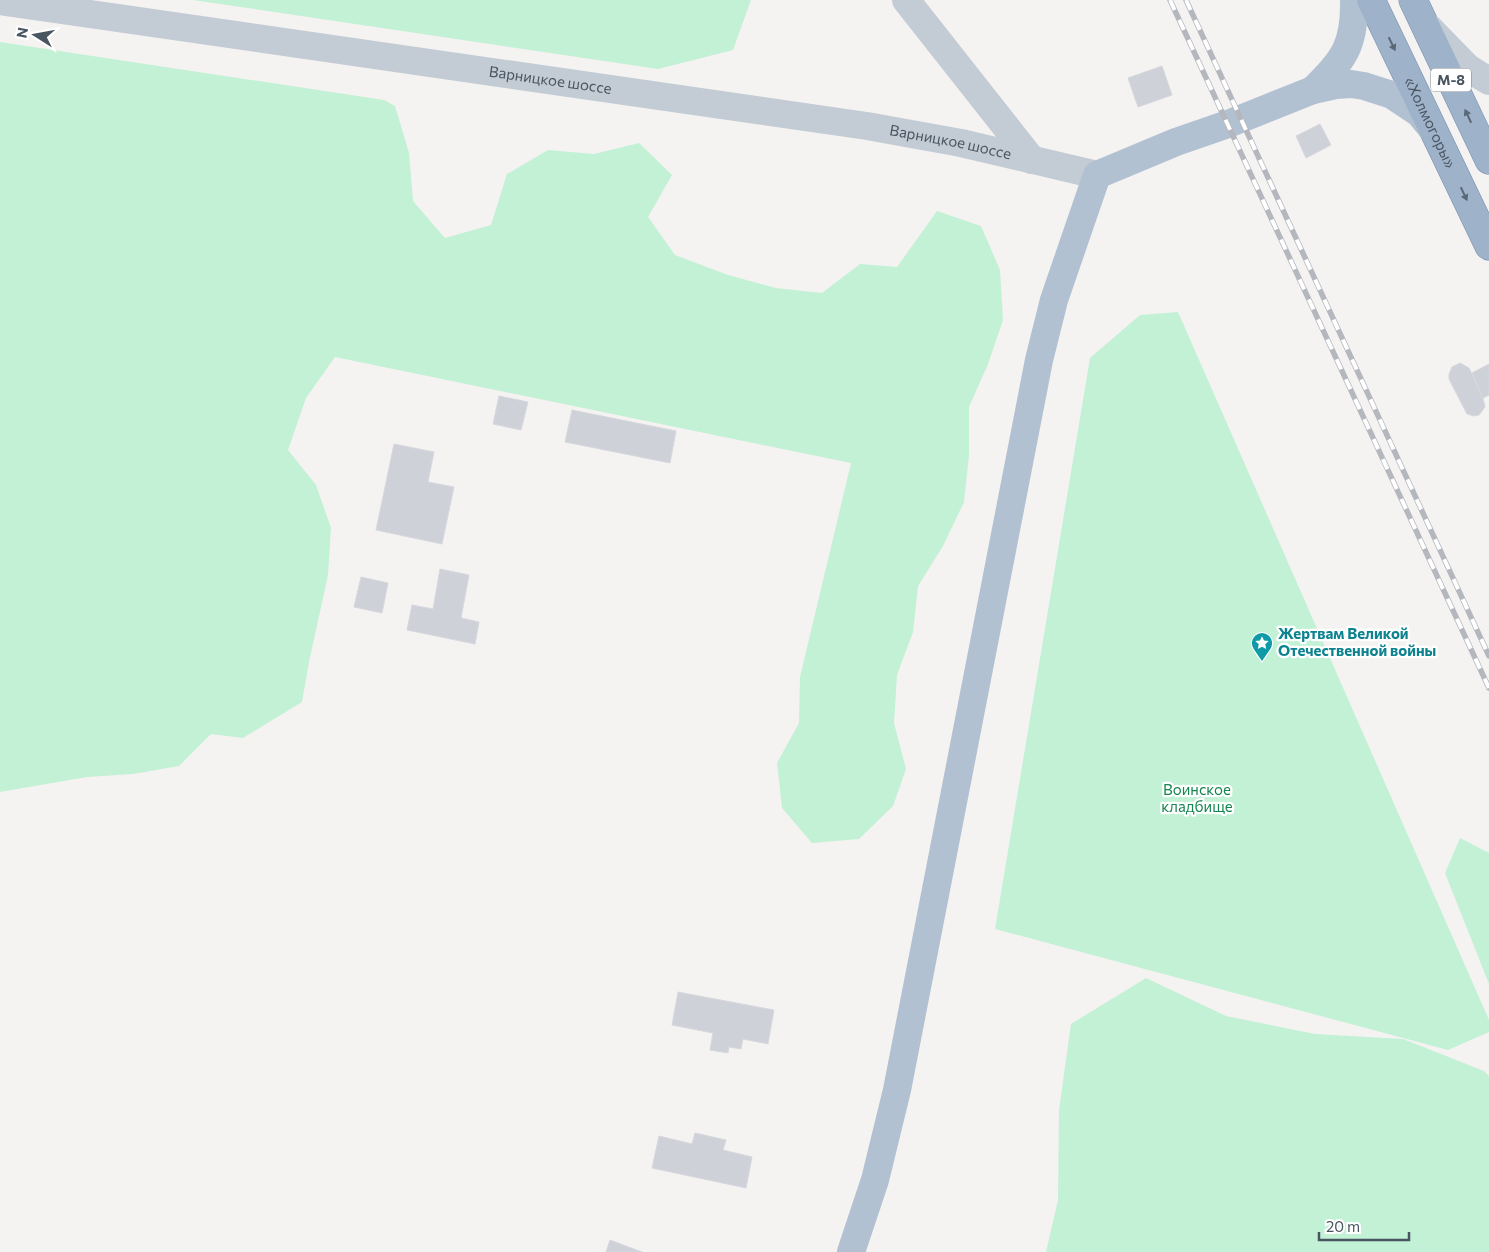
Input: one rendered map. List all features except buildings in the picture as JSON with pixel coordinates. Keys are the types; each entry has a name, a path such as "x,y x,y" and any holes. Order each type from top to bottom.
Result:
{"highway":[{"name":"«Холмогоры»","path":"1371,0 1489,246"},
{"name":"М-8","path":"1419,11 1489,160"}],"main road":[{"path":"1313,90 1335,68 1350,44 1354,0"},
{"path":"852,1252 875,1180 897,1090 1039,360 1054,300 1097,175 1176,142 1228,124 1313,90 1336,85 1350,84 1392,95 1419,113 1436,134"}],"street":[{"path":"906,0 1032,160"},
{"name":"Варницкое шоссе","path":"0,1 867,126 961,144 1097,175"},
{"path":"1419,11 1468,68 1489,81"}],"green space":[{"path":"193,0 751,0 733,50 658,69"},
{"path":"0,42 384,100 395,106 409,153 413,201 445,238 491,225 507,174 548,150 594,154 639,143 672,175 648,217 675,255 728,275 776,288 822,293 860,264 897,267 937,211 981,226 1000,270 1003,320 988,364 969,407 969,455 964,502 943,546 918,586 913,632 897,675 894,723 906,769 893,806 859,839 812,843 782,808 777,763 799,723 800,677 851,463 335,357 306,398 288,450 316,485 331,528 328,575 302,702 243,738 211,734 179,766 133,774 87,777 0,792"},
{"name":"Воинское кладбище","path":"1178,312 1489,1020 1489,1032 1448,1050 995,929 1090,358 1140,315"},
{"path":"1460,838 1489,853 1489,984 1445,873"},
{"path":"1146,978 1226,1016 1315,1034 1403,1039 1484,1071 1489,1076 1489,1252 1046,1252 1058,1200 1059,1110 1071,1024"}],"railway":[{"path":"1170,0 1489,688"},
{"path":"1186,0 1489,656"}],"place":[{"name":"Жертвам Великой Отечественной войны","path":"1262,662"}]}
